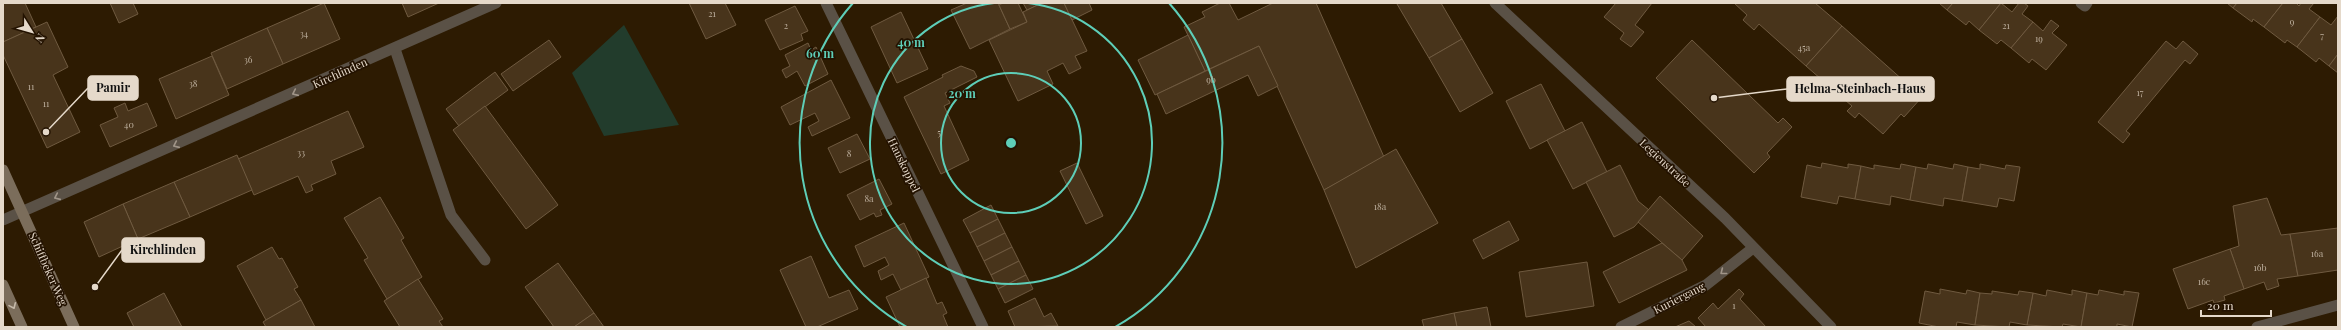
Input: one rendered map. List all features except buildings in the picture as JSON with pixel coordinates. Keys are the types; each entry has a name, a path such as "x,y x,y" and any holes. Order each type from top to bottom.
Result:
{"main road":[{"name":"Schiffbeker Weg","path":"3,170 74,327"},
{"path":"3,285 22,327"}],"street":[{"name":"Kirchlinden","path":"22,212 395,49 496,3"},
{"name":"Hauskoppel","path":"826,3 983,327"},
{"name":"Legienstraße","path":"1495,3 1719,213 1831,327"},
{"path":"2080,3 2085,6 2087,3"},
{"path":"395,49 450,215 485,260"},
{"path":"3,220 22,212"},
{"name":"Kuriergang","path":"1621,327 1706,285 1753,248"},
{"path":"2257,327 2338,304"}],"green space":[{"path":"624,25 679,125 604,136 572,73"}],"place":[{"name":"Helma-Steinbach-Haus","path":"1714,98"},
{"name":"Pamir","path":"46,132"},
{"name":"Kirchlinden","path":"95,287"}]}
